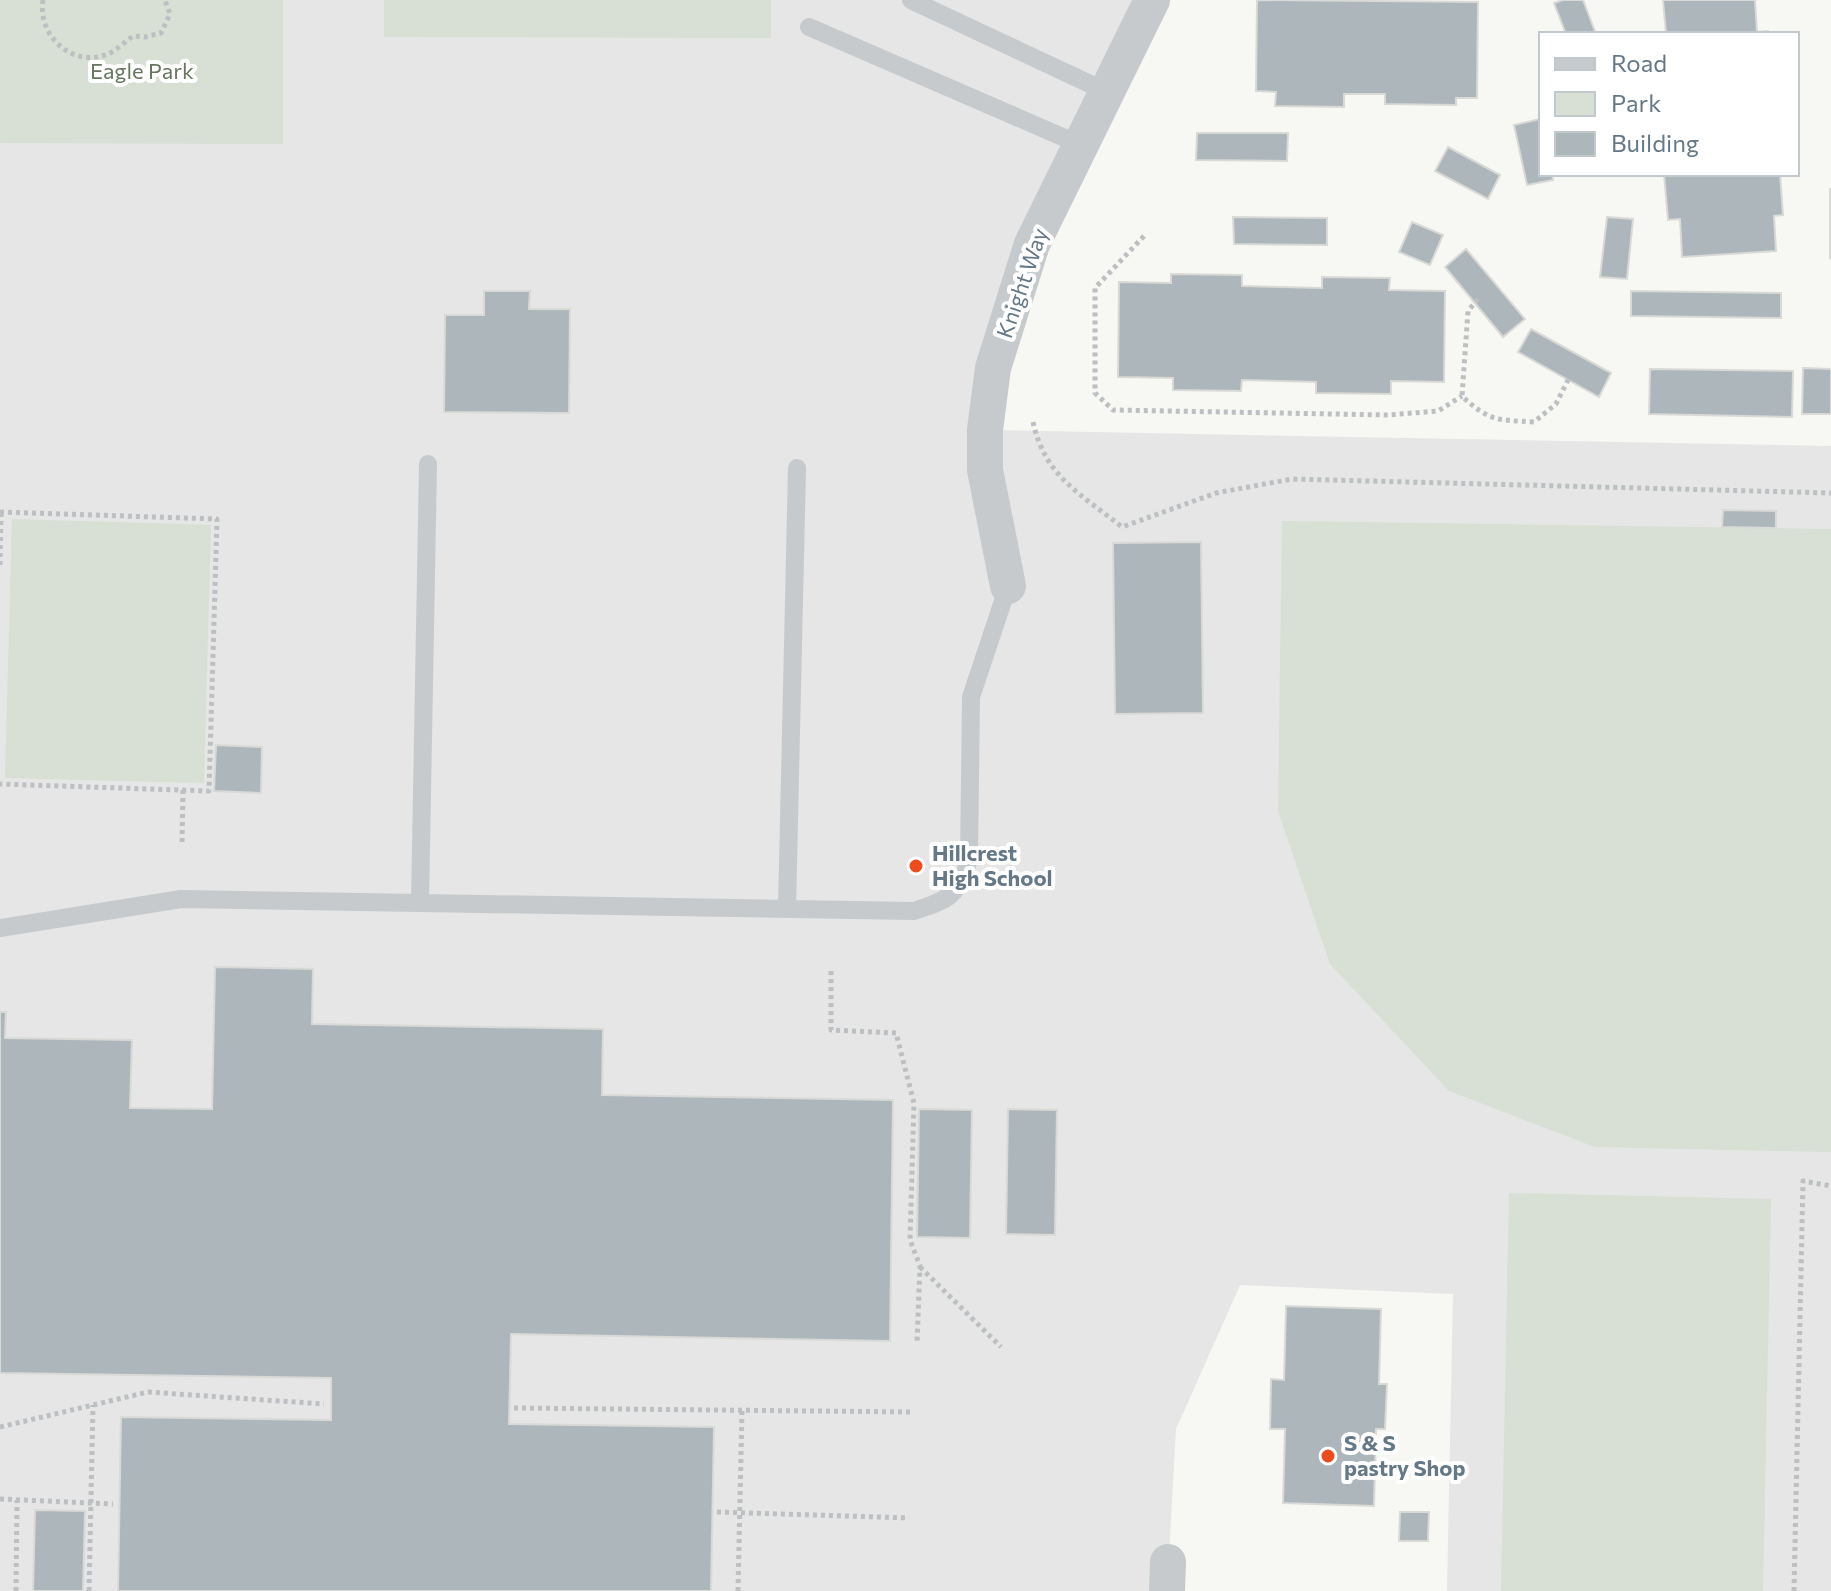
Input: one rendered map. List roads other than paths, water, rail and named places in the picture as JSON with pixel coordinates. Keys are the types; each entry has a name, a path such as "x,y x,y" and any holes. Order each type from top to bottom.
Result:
{"street":[{"name":"Knight Way","path":"1008,586 985,470 985,430 993,368 1032,244 1152,0"}],"lane":[{"path":"911,0 1107,92"},
{"path":"809,27 1081,145"},
{"path":"420,903 428,464"},
{"path":"787,909 797,468"},
{"path":"0,928 174,899 914,911 945,902 962,884 969,859 971,697 1008,586"}],"place":[{"name":"Hillcrest High School","path":"916,866"},
{"name":"S & S pastry Shop","path":"1328,1456"}],"park label":[{"name":"Eagle Park","path":"142,71"}]}
